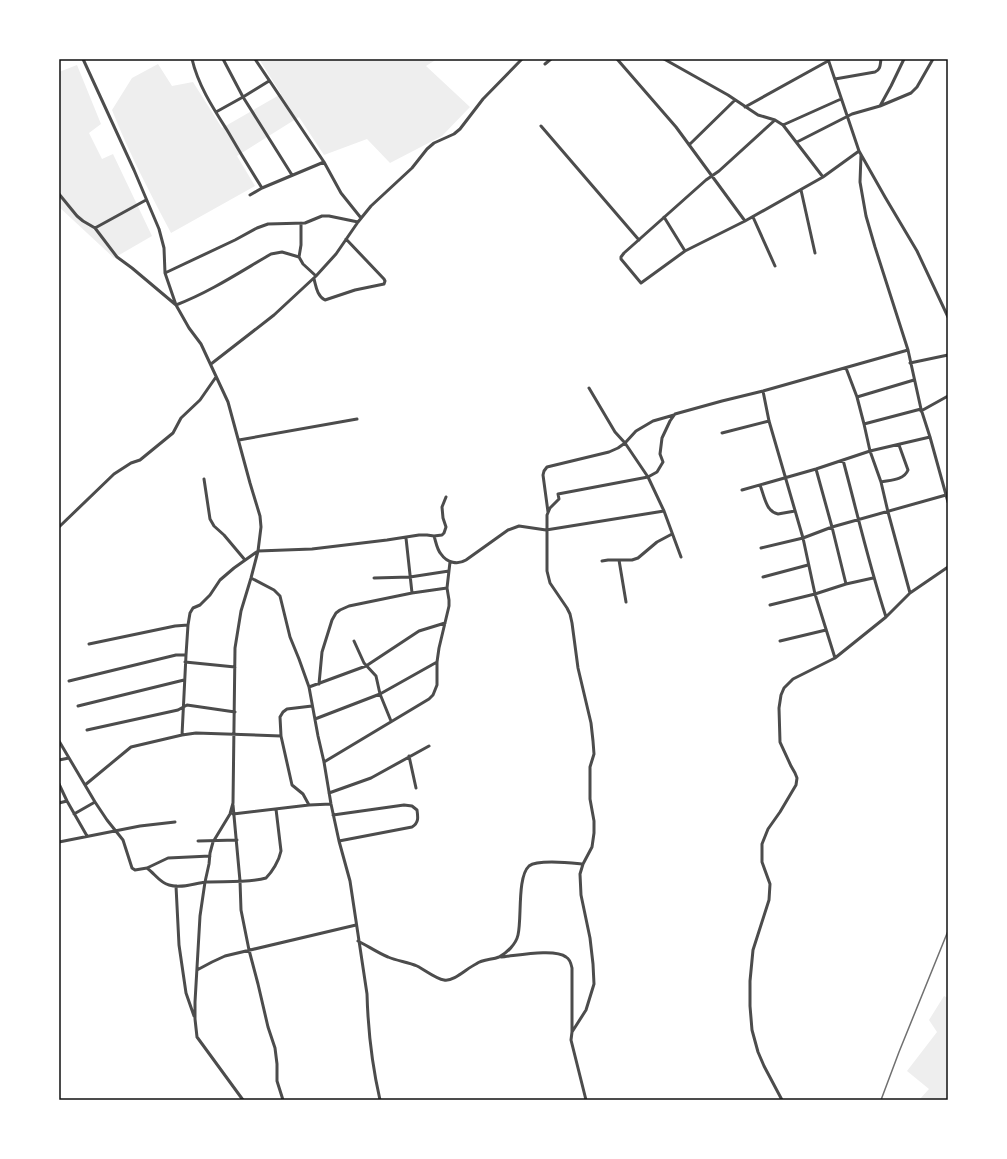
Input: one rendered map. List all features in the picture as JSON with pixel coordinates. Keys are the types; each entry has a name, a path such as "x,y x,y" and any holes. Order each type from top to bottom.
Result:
{"street":[{"path":"83,59 134,170 161,238 164,248 165,273 176,305 189,328 201,344 228,402 260,516 261,527 258,551 241,611 236,641 233,803 241,910 248,950 275,1048 277,1081 283,1100"},
{"path":"192,59 194,70 201,86 262,188"},
{"path":"223,59 243,97 292,175"},
{"path":"255,59 324,162 341,193 361,218"},
{"path":"211,364 274,315 315,277 336,254 371,206 412,168 434,143 454,134 460,129 483,99 522,59"},
{"path":"545,64 550,59"},
{"path":"617,59 676,127 745,221"},
{"path":"664,59 745,107 783,125 823,177"},
{"path":"835,79 875,72 880,68 881,59"},
{"path":"880,106 904,59"},
{"path":"797,142 852,114 880,106 914,91 933,59"},
{"path":"745,107 828,60 859,151 911,242 948,317"},
{"path":"216,112 269,81"},
{"path":"783,125 841,99"},
{"path":"689,144 734,100"},
{"path":"775,120 719,171 706,180 624,252 621,259 641,283 685,251 753,217 801,190 823,177 859,151"},
{"path":"541,126 638,240"},
{"path":"861,155 860,182 866,216 908,350 921,410 948,502"},
{"path":"250,196 262,188 324,162"},
{"path":"801,190 815,253"},
{"path":"59,194 82,221 95,228 117,257 135,270 176,305"},
{"path":"95,228 146,200"},
{"path":"165,273 262,226 274,223 308,222 322,216 358,222"},
{"path":"664,217 685,251"},
{"path":"753,217 776,266"},
{"path":"301,223 301,245 299,257 303,264 315,277 318,293 325,300 355,290 384,284 384,279 346,239"},
{"path":"176,305 215,288 271,254 282,252 299,257"},
{"path":"572,1032 586,1010 594,984 590,938 581,895 580,874 583,864 592,847 594,827 590,800 590,767 594,754 592,723 578,668 570,614 550,583 546,571 546,530 548,512 543,475 545,469 547,467 609,452 618,448 636,431 653,421 908,350"},
{"path":"910,363 948,355"},
{"path":"846,368 857,397 870,451 882,482 888,512 910,593"},
{"path":"59,527 114,474 144,457 173,433 181,418 200,400 216,377"},
{"path":"857,397 914,380"},
{"path":"589,388 615,432 625,443 648,476 664,510 681,557"},
{"path":"763,391 808,565 835,658"},
{"path":"864,424 921,410 948,396"},
{"path":"548,512 559,499 558,494 648,476 657,472 663,462 660,454 662,438 675,414"},
{"path":"239,440 357,419"},
{"path":"722,433 770,421"},
{"path":"742,490 816,469 870,451 930,437"},
{"path":"882,482 902,478 907,473 908,470 899,445"},
{"path":"843,460 874,578 886,617"},
{"path":"816,469 846,584"},
{"path":"204,479 210,519 214,526 224,535 245,560"},
{"path":"760,485 768,508 773,513 778,514 795,511"},
{"path":"761,548 802,538 832,527 946,495"},
{"path":"182,735 185,662 190,613 193,608 200,605 210,595 220,580 258,551 312,549 427,535 442,535 446,530 442,507 446,498"},
{"path":"434,536 441,555 450,562 457,563 462,562 514,527 518,526 546,530 664,510"},
{"path":"602,561 632,560 638,558 657,542 672,534"},
{"path":"406,538 412,594"},
{"path":"619,560 626,602"},
{"path":"324,762 429,699 433,695 437,685 437,662 449,600 447,588 450,562"},
{"path":"763,577 808,565"},
{"path":"782,1100 758,1052 750,1020 750,981 753,950 769,900 770,884 762,862 762,844 768,829 796,785 797,778 780,742 779,708 781,695 784,688 793,679 835,658 886,617 910,593 948,567"},
{"path":"374,578 410,577 449,571"},
{"path":"251,578 274,590 280,596 290,637 309,687 333,815 350,881 367,994 367,1012 373,1067 380,1100"},
{"path":"770,605 816,594 846,584 874,578"},
{"path":"319,684 322,652 332,620 336,613 340,610 349,606 447,588"},
{"path":"309,687 366,666 419,631 445,623"},
{"path":"89,644 175,626 188,625"},
{"path":"780,641 826,630"},
{"path":"354,641 366,666 376,676 380,694 390,722"},
{"path":"70,681 176,655 186,655"},
{"path":"185,662 235,667"},
{"path":"316,719 380,694 437,662"},
{"path":"78,706 184,680"},
{"path":"88,730 178,710 188,705 235,712"},
{"path":"309,805 304,794 292,785 281,736 280,718 283,712 287,709 312,706"},
{"path":"85,785 131,747 196,733 281,736"},
{"path":"59,741 95,802 123,840 132,868 135,870 147,868 168,858 210,856"},
{"path":"329,793 371,778 429,746"},
{"path":"409,756 416,788"},
{"path":"59,760 69,758"},
{"path":"59,784 87,836"},
{"path":"59,803 67,801"},
{"path":"74,814 95,802"},
{"path":"233,803 230,814 211,847 209,868 205,882 200,916 195,1019 197,1037 243,1100"},
{"path":"230,814 331,804"},
{"path":"333,815 404,805 412,806 417,810 418,822 412,828 339,841"},
{"path":"147,868 162,882 171,886 266,878 280,855 281,847 276,809"},
{"path":"59,842 140,826 175,822"},
{"path":"198,841 236,840"},
{"path":"499,957 509,950 514,944 518,935 522,887 525,873 529,866 536,863 555,862 583,864"},
{"path":"176,886 179,945 186,993 195,1019"},
{"path":"197,970 225,956 356,925"},
{"path":"358,941 387,957 414,965 444,980 457,976 477,963 499,957 550,952 567,957 572,968 571,1044 586,1100"}],"shaded area":[{"path":"259,59 437,59 426,66 470,107 442,136 390,163 367,139 324,155 299,117 237,156 255,186 171,233 133,157 112,110 132,78 158,64 172,86 193,82 222,128 281,94"},
{"path":"77,65 101,124 89,133 102,159 113,154 152,236 114,258 59,207 59,72"},
{"path":"944,996 948,998 948,1100 919,1100 929,1089 907,1071 937,1032 929,1020"}],"railway":[{"path":"881,1100 948,931"}]}
